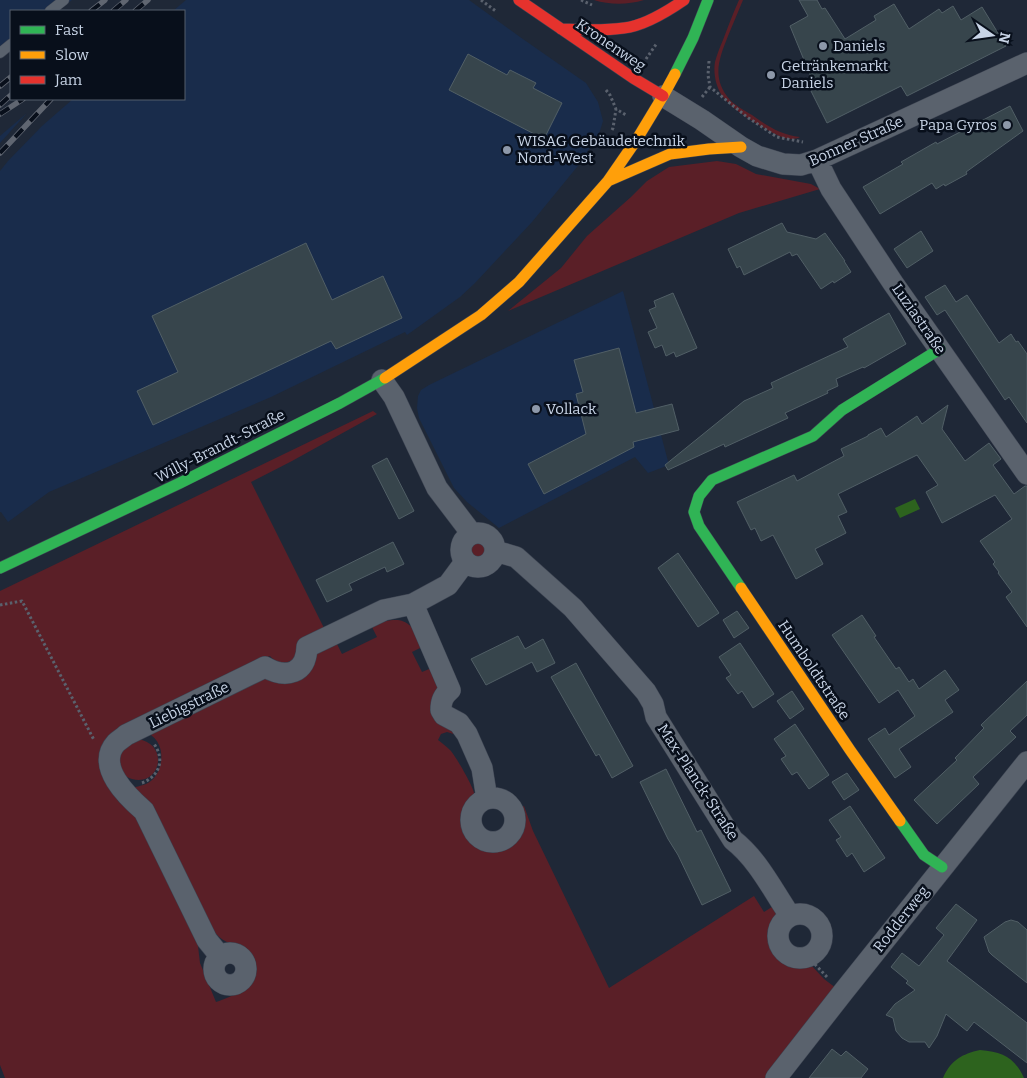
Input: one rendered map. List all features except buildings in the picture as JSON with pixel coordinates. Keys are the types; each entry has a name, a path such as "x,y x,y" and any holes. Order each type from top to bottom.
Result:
{"main road":[{"name":"Kronenweg","path":"519,0 633,78 663,96"},
{"path":"561,29 598,30 626,28 654,18 684,0"},
{"name":"Willy-Brandt-Straße","path":"0,568 180,484 382,380 481,315 519,282 608,181 637,140 663,96 688,48 708,0"},
{"path":"608,181 670,154 741,147"},
{"name":"Humboldtstraße","path":"940,349 842,410 813,436 712,480 699,496 694,512 699,526 850,750 924,855 942,867"}],"street":[{"name":"Bonner Straße","path":"663,96 757,156 782,164 801,165 818,160 1027,63"},
{"name":"Luziastraße","path":"818,160 831,189 1027,474"},
{"path":"382,380 394,397 437,488 472,534"},
{"path":"480,533 488,536 493,543 495,551 489,563 477,568 465,562 461,556 460,549 466,537 480,533"},
{"name":"Max-Planck-Straße","path":"495,551 516,557 572,608 646,692 653,704 656,717 687,768 733,840 752,858 785,908 789,918"},
{"name":"Liebigstraße","path":"116,743 135,731 265,667 273,672 281,673 289,673 298,669 307,656 307,647 384,610 414,604 448,585 465,562"},
{"path":"414,604 450,690 444,694 441,710 444,715 459,723 467,734 482,768 487,799"},
{"path":"116,743 109,759 116,781 131,800 144,811 207,940 220,956"},
{"name":"Rodderweg","path":"776,1078 1027,762"},
{"path":"796,915 809,917 820,928 820,945 815,952 808,956 801,958 789,955 780,946 778,933 784,922 796,915"}],"lane":[{"path":"51,10 64,0"},
{"path":"0,53 10,45"}],"path":[{"path":"615,103 663,33 654,18"},
{"path":"688,48 709,56 708,75 710,87 747,117 777,137 802,142 810,141"},
{"path":"608,136 613,128 616,109"},
{"path":"0,605 22,601 93,740 116,743"},
{"path":"116,781 143,783 152,779 157,771 160,760 155,744 135,731"},
{"path":"808,956 826,977 844,991"}],"shaded area":[{"path":"0,0 72,0 59,10 10,10 10,49 0,57"},
{"path":"186,0 469,0 586,83 598,102 603,121 599,134 577,167 532,222 460,297 407,335 405,332 271,397 49,492 8,522 0,512 0,171 42,126 72,100 185,100 185,10 174,10"},
{"path":"594,0 644,0 619,4"},
{"path":"739,0 743,0 725,44 718,68 720,84 730,100 741,108 774,129 800,137 796,139 777,135 743,114 724,98 717,86 715,62"},
{"path":"27,113 0,143 0,136"},
{"path":"717,161 736,164 756,174 811,184 820,189 739,213 508,311 561,268 587,236 647,181 669,167"},
{"name":"Vollack","path":"623,291 669,465 648,473 635,457 499,528 467,502 454,488 419,418 417,408 418,396 421,390"},
{"path":"373,411 377,414 251,482 325,630 297,643 298,648 295,659 282,663 270,656 109,735 105,740 100,756 118,801 137,817 194,929 200,963 216,1002 237,993 248,984 252,971 251,961 244,949 225,941 216,934 130,788 144,785 151,781 160,768 161,750 155,738 148,733 317,654 336,642 342,654 377,637 371,625 397,620 408,624 424,646 412,652 422,672 434,667 460,736 447,732 441,734 438,740 452,753 473,789 473,799 466,811 464,822 469,836 480,845 495,848 503,846 513,840 519,831 521,825 520,808 524,806 533,831 609,988 754,896 764,912 775,905 778,913 769,932 769,943 772,951 781,961 788,964 795,966 811,965 824,979 836,988 766,1078 5,1078 0,1065 0,591"},
{"path":"915,499 920,509 900,518 895,508"},
{"path":"478,539 486,542 489,550 486,558 478,561 470,558 467,550 470,542"},
{"path":"137,739 147,742 154,748 158,756 158,764 155,771 150,777 142,780 132,779 124,775 118,763 123,749"},
{"path":"980,1050 995,1052 1012,1060 1024,1078 943,1078 953,1062"}],"railway":[{"path":"92,10 105,0"},
{"path":"114,10 126,0"},
{"path":"136,10 148,0"},
{"path":"0,86 10,78"},
{"path":"0,105 10,96"},
{"path":"0,114 21,100"},
{"path":"0,153 50,100"}],"traffic: fast":[{"path":"675,74 693,38 708,0"},
{"path":"741,588 699,526 694,512 699,496 712,480 813,436 842,410 940,349"},
{"path":"0,568 180,483 340,403 385,378"},
{"path":"900,821 924,855 942,867"}],"traffic: slow":[{"path":"385,378 481,315 519,282 608,181 637,139 675,74"},
{"path":"608,181 670,154 741,147"},
{"path":"741,588 900,821"}],"traffic: jam":[{"path":"519,0 633,78 663,96"},
{"path":"561,29 600,30 631,27 671,9 684,0"}],"place":[{"name":"Daniels","path":"823,46"},
{"name":"Getränkemarkt Daniels","path":"771,75"},
{"name":"Papa Gyros","path":"1007,125"},
{"name":"WISAG Gebäudetechnik Nord-West","path":"507,150"},
{"name":"Vollack","path":"536,409"}]}
